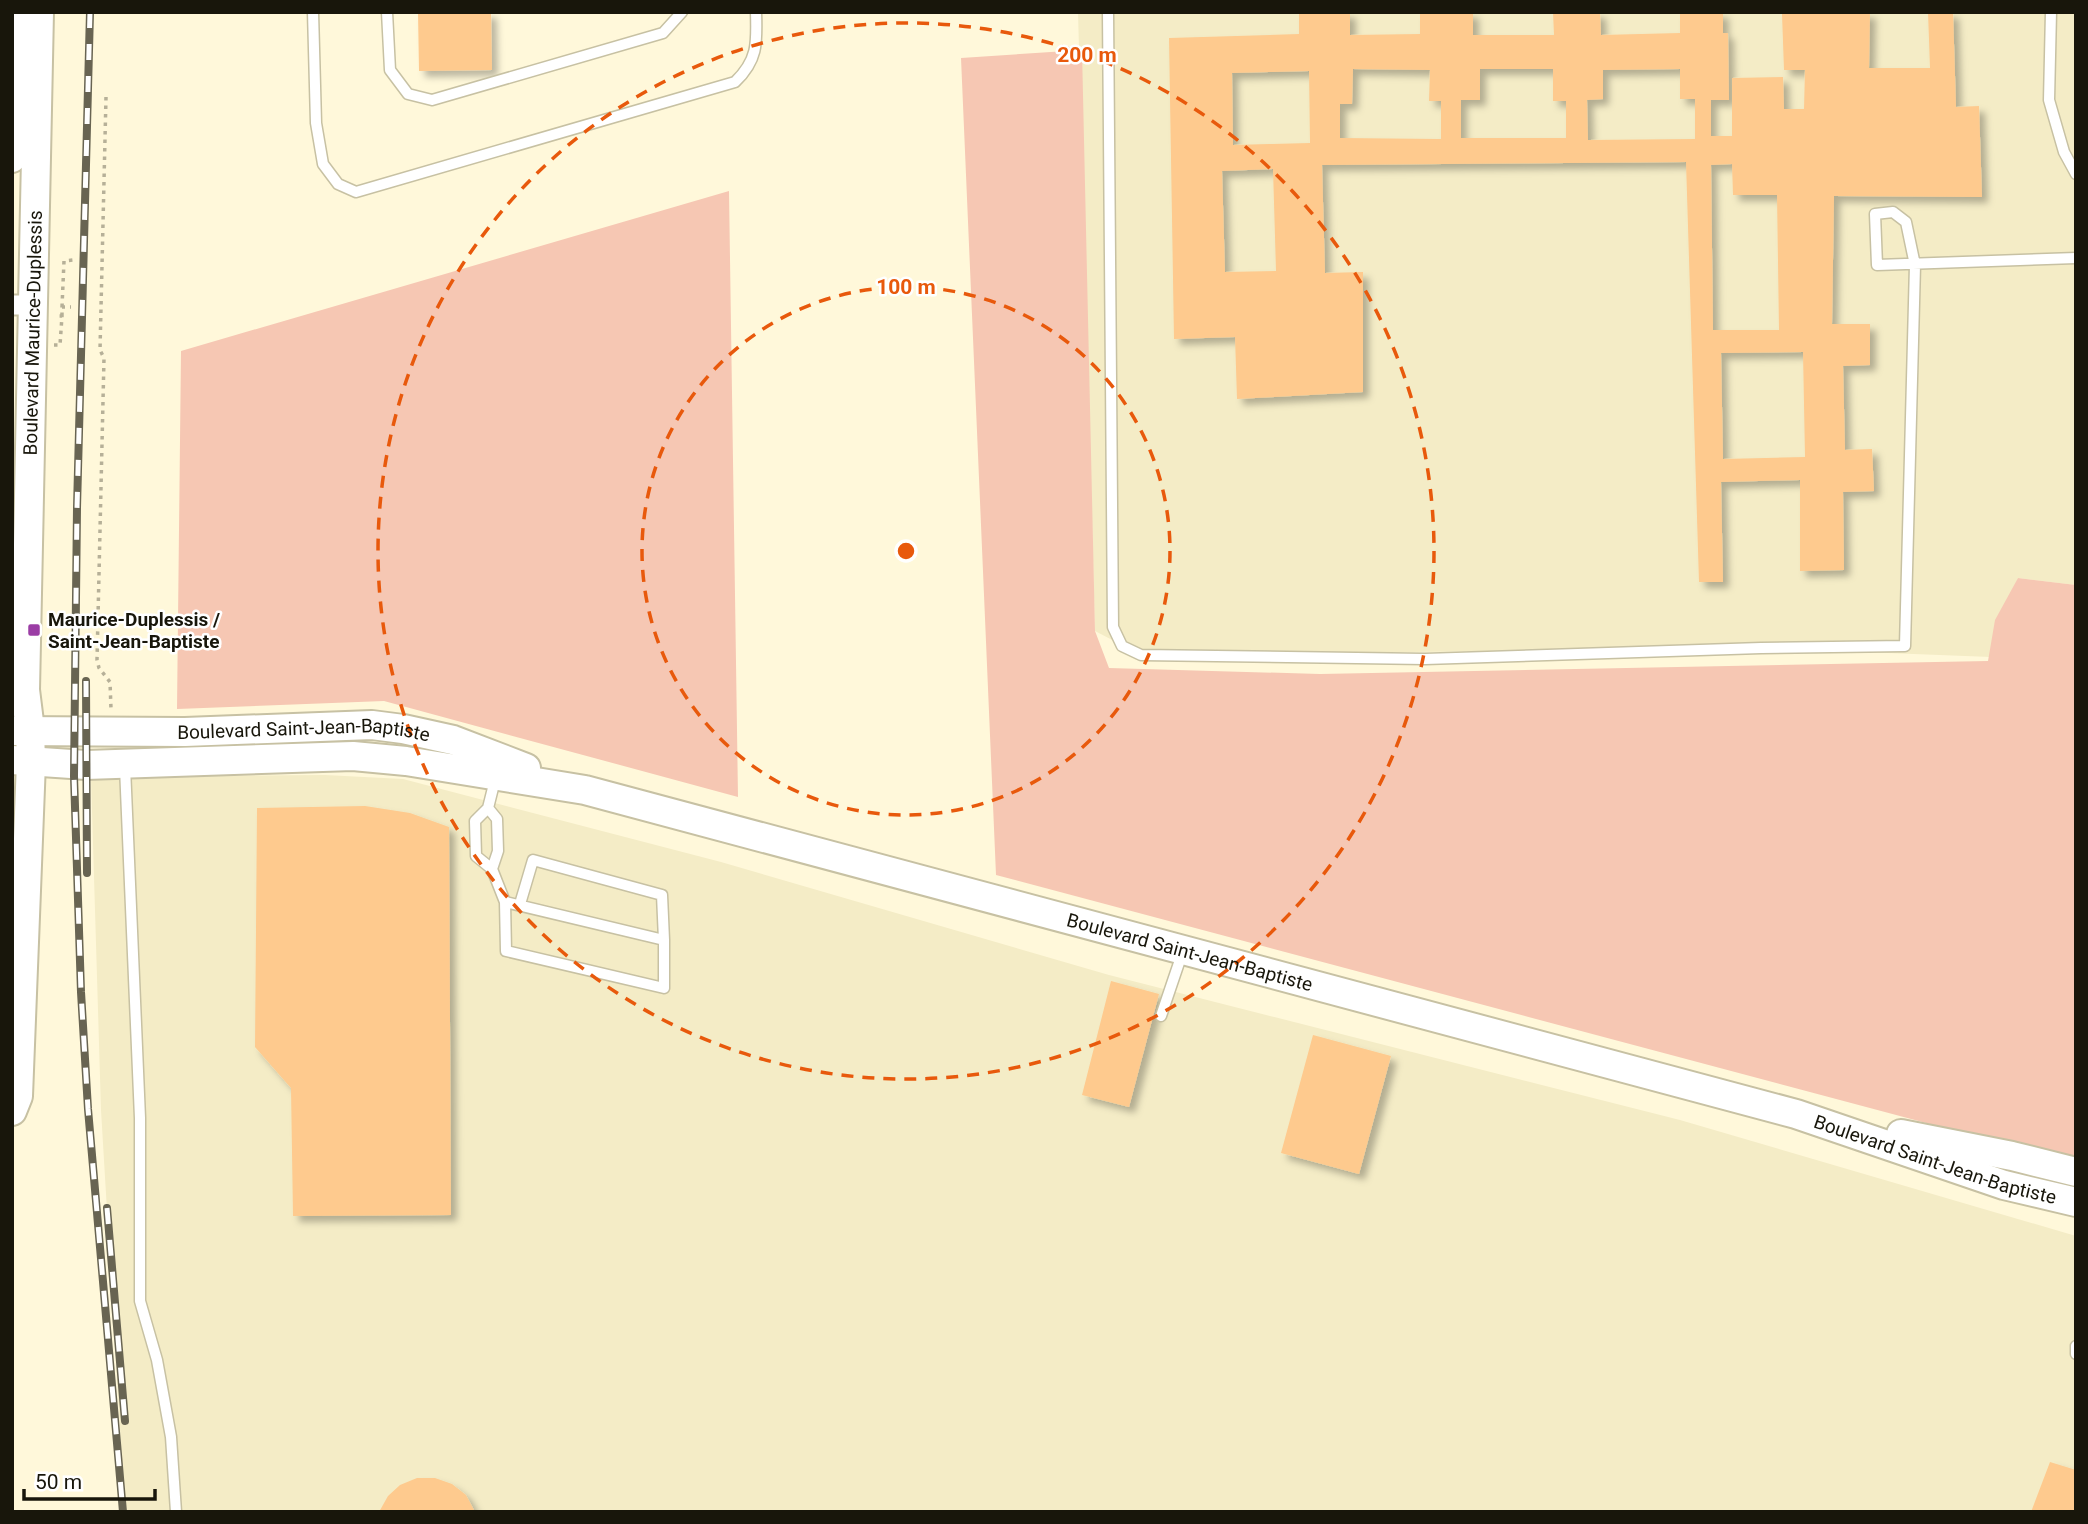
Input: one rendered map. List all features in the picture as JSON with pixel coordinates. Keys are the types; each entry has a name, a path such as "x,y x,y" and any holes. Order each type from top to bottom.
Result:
{"main road":[{"path":"12,158 15,12"},
{"name":"Boulevard Maurice-Duplessis","path":"12,1111 18,1096 21,731 24,690 22,305 39,12"},
{"name":"Boulevard Saint-Jean-Baptiste","path":"21,731 198,732 372,725 453,740 585,790 1796,1114 2004,1185 2076,1202"},
{"name":"Boulevard Saint-Jean-Baptiste","path":"22,761 86,765 353,756 406,761 585,790"},
{"name":"Boulevard Saint-Jean-Baptiste","path":"1796,1114 2012,1156 2076,1172"}],"lane":[{"path":"313,12 316,123 323,164 338,184 356,192 735,82 750,68 757,38 756,12"},
{"path":"387,12 390,70 408,94 432,100 663,33 682,12"},
{"path":"1108,12 1113,627 1122,646 1141,655 1425,659 1905,646 1915,265 1906,222 1893,212 1875,214 1877,265 1915,265 2076,258"},
{"path":"2051,12 2049,100 2064,152 2076,174"},
{"path":"124,763 140,1118 140,1301 157,1360 169,1424 176,1512"},
{"path":"496,776 488,808 475,821 476,856 492,869 505,902 506,951 664,988 662,895 533,860 520,904"},
{"path":"488,808 497,819 498,851 492,869"},
{"path":"505,902 664,940"},
{"path":"1161,1016 1183,950"},
{"path":"2076,1346 2076,1353"}],"path":[{"path":"106,97 100,350 104,358 97,660 99,668 110,682 111,717"},
{"path":"62,316 64,261 73,260"},
{"path":"62,307 71,307"}],"shaded area":[{"path":"1078,12 2075,12 2076,585 2018,578 1991,657 1761,648 1141,655 1095,631"},
{"path":"1082,50 1095,631 1109,668 1320,674 1988,661 1995,620 2018,578 2076,585 2076,1163 996,875 961,58"},
{"path":"729,191 738,797 384,701 177,709 181,351"},
{"path":"325,775 403,779 721,862 1109,975 1680,1120 2076,1236 2076,1512 125,1512 101,1110 91,777"}],"building":[{"path":"418,12 491,12 492,70 419,71"},
{"path":"1299,12 1350,12 1350,35 1420,34 1420,12 1473,12 1473,35 1554,35 1553,12 1600,12 1601,35 1680,33 1680,12 1723,12 1723,33 1728,33 1729,100 1711,100 1711,136 1732,136 1732,78 1783,77 1784,109 1804,109 1805,70 1784,70 1782,14 1870,12 1869,68 1930,68 1928,12 1953,12 1956,107 1979,106 1982,197 1834,196 1832,324 1870,324 1870,365 1843,366 1845,450 1872,449 1874,491 1843,492 1844,570 1800,571 1800,480 1721,482 1723,582 1699,582 1686,162 1322,165 1325,273 1363,272 1363,392 1237,399 1235,337 1174,339 1169,38 1299,34","holes":["1353,69 1430,70 1429,101 1441,101 1441,139 1340,138 1340,104 1352,104","1480,69 1553,69 1553,101 1566,101 1566,138 1461,138 1461,100 1480,100","1680,69 1680,99 1695,99 1695,139 1588,140 1587,100 1603,99 1603,70","1309,71 1310,143 1233,145 1232,73","1732,164 1733,195 1777,195 1779,330 1713,330 1711,165","1273,169 1276,271 1225,272 1222,171","1803,352 1805,457 1723,459 1721,353"]},
{"path":"365,806 410,813 449,827 451,1215 293,1216 291,1088 255,1047 257,808"},
{"path":"1111,981 1159,994 1129,1107 1082,1095"},
{"path":"1313,1035 1391,1056 1359,1174 1281,1153"},
{"path":"2050,1462 2076,1470 2076,1512 2031,1512"},
{"path":"417,1478 435,1478 452,1484 466,1495 475,1512 379,1512 388,1496 400,1485"}],"railway":[{"path":"90,12 77,508 74,776 88,1109 123,1512"},
{"path":"86,681 87,873"},
{"path":"107,1208 125,1421"}],"place":[{"name":"Maurice-Duplessis / Saint-Jean-Baptiste","path":"34,630"}]}
